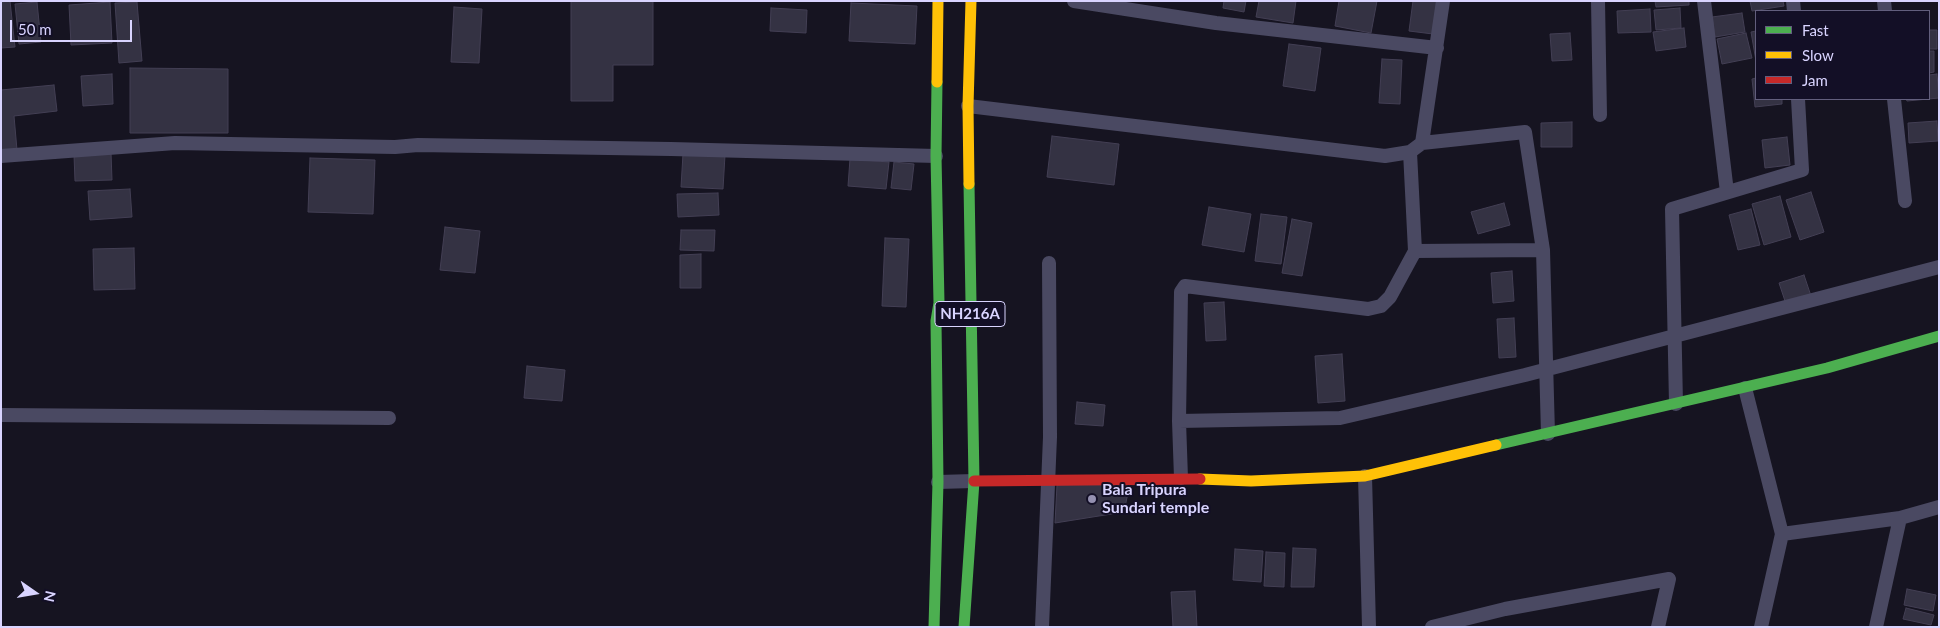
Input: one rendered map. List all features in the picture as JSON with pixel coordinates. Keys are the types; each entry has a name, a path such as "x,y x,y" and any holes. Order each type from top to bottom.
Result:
{"main road":[{"name":"NH216A","path":"934,627 938,482 936,321 939,303 936,156 938,1"},
{"name":"NH216A","path":"964,627 974,481 968,106 972,1"},
{"path":"974,481 1181,478 1251,481 1365,476 1745,388 1827,368 1939,336"}],"street":[{"path":"1074,1 1216,23 1437,48"},
{"path":"1422,143 1444,1"},
{"path":"1598,1 1600,115"},
{"path":"1704,1 1727,192"},
{"path":"1676,404 1672,209 1802,170 1798,100"},
{"path":"1894,100 1905,201"},
{"path":"968,106 1385,156 1410,152 1422,143 1525,132 1543,250 1548,434"},
{"path":"1,156 175,143 671,149 936,156"},
{"path":"1181,478 1179,421 1181,292 1185,286 1368,309 1380,306 1390,297 1415,251 1410,152"},
{"path":"1415,251 1543,250"},
{"path":"1042,627 1050,437 1049,262"},
{"path":"1179,421 1340,418 1675,337 1939,267"},
{"path":"1745,388 1782,534 1761,627"},
{"path":"1,415 390,418"},
{"path":"1365,476 1369,627"},
{"path":"938,482 974,481"},
{"path":"1782,534 1900,518 1939,507"},
{"path":"1876,627 1900,518"},
{"path":"1432,627 1505,609 1669,579 1658,627"}],"building":[{"path":"10,1 15,47 1,48 1,2"},
{"path":"571,1 653,1 653,65 613,65 613,101 571,101"},
{"path":"1224,1 1246,1 1244,12 1223,8"},
{"path":"1259,1 1296,1 1293,23 1256,17"},
{"path":"1339,1 1377,1 1371,33 1335,26"},
{"path":"1413,1 1437,1 1433,34 1409,31"},
{"path":"1655,1 1689,1 1689,5 1656,7"},
{"path":"1750,1 1783,1 1784,6 1752,11"},
{"path":"37,2 41,42 19,44 15,4"},
{"path":"110,2 112,43 71,45 69,5"},
{"path":"137,2 142,61 119,63 115,3"},
{"path":"851,3 917,6 915,44 849,41"},
{"path":"454,7 482,9 479,63 451,62"},
{"path":"771,8 807,10 806,33 770,31"},
{"path":"1680,8 1681,28 1656,30 1654,10"},
{"path":"1650,9 1651,32 1618,33 1617,11"},
{"path":"1742,13 1745,32 1715,37 1712,17"},
{"path":"1684,28 1686,47 1656,51 1653,32"},
{"path":"1930,30 1937,30 1937,49 1930,49"},
{"path":"1755,31 1755,55 1751,32"},
{"path":"1570,33 1572,60 1552,61 1550,34"},
{"path":"1746,33 1752,58 1722,64 1717,39"},
{"path":"1289,44 1321,48 1315,91 1283,86"},
{"path":"1930,51 1934,51 1934,72 1930,73"},
{"path":"1382,59 1402,60 1400,104 1379,103"},
{"path":"130,68 228,69 228,133 130,133"},
{"path":"112,74 113,104 83,106 81,76"},
{"path":"1937,74 1939,98 1930,99 1930,75"},
{"path":"1755,78 1755,100 1782,100 1782,104 1755,107 1752,79"},
{"path":"54,85 57,111 14,116 17,150 1,151 1,90"},
{"path":"1937,121 1938,141 1909,143 1908,123"},
{"path":"1572,122 1572,147 1541,147 1541,123"},
{"path":"1052,136 1119,144 1114,185 1047,177"},
{"path":"1787,137 1790,165 1765,168 1762,140"},
{"path":"111,153 112,180 75,181 74,155"},
{"path":"683,154 725,155 723,189 681,187"},
{"path":"310,158 375,160 373,214 308,212"},
{"path":"850,159 889,162 886,189 848,186"},
{"path":"894,162 914,164 911,190 891,188"},
{"path":"130,189 132,217 90,220 88,191"},
{"path":"1811,192 1824,232 1800,240 1786,200"},
{"path":"718,193 719,215 678,217 677,194"},
{"path":"1780,196 1791,237 1764,245 1752,204"},
{"path":"1504,203 1510,225 1478,234 1471,212"},
{"path":"1209,207 1251,214 1244,252 1202,245"},
{"path":"1751,209 1760,245 1738,250 1729,215"},
{"path":"1261,214 1287,217 1281,264 1255,261"},
{"path":"1292,219 1312,223 1302,276 1282,273"},
{"path":"445,227 480,231 475,273 440,270"},
{"path":"681,230 715,230 714,251 680,250"},
{"path":"885,238 909,239 906,307 882,306"},
{"path":"134,248 135,289 94,290 93,249"},
{"path":"701,254 701,288 680,288 680,255"},
{"path":"1512,271 1514,301 1493,303 1491,273"},
{"path":"1804,275 1811,296 1786,304 1779,283"},
{"path":"1224,302 1226,340 1206,341 1204,303"},
{"path":"1514,318 1516,357 1499,358 1497,319"},
{"path":"1342,354 1345,401 1318,403 1315,356"},
{"path":"527,366 565,370 562,401 524,398"},
{"path":"1077,402 1105,405 1103,426 1075,424"},
{"name":"Bala Tripura Sundari temple","path":"1130,483 1124,512 1055,523 1057,485"},
{"path":"1293,548 1316,549 1314,587 1291,587"},
{"path":"1235,549 1263,551 1261,582 1233,580"},
{"path":"1266,552 1285,553 1284,587 1264,586"},
{"path":"1907,589 1936,595 1933,611 1904,605"},
{"path":"1195,591 1197,627 1173,627 1171,592"},
{"path":"1906,608 1934,615 1931,625 1903,619"}],"traffic: fast":[{"path":"934,627 938,482 936,321 939,303 936,156 937,82"},
{"path":"964,627 974,481 969,184"},
{"path":"1496,445 1827,368 1939,336"}],"traffic: slow":[{"path":"937,82 938,1"},
{"path":"969,184 968,106 971,1"},
{"path":"1200,479 1251,481 1365,476 1496,445"}],"traffic: jam":[{"path":"974,481 1200,479"}],"place":[{"name":"Bala Tripura Sundari temple","path":"1092,499"}]}
